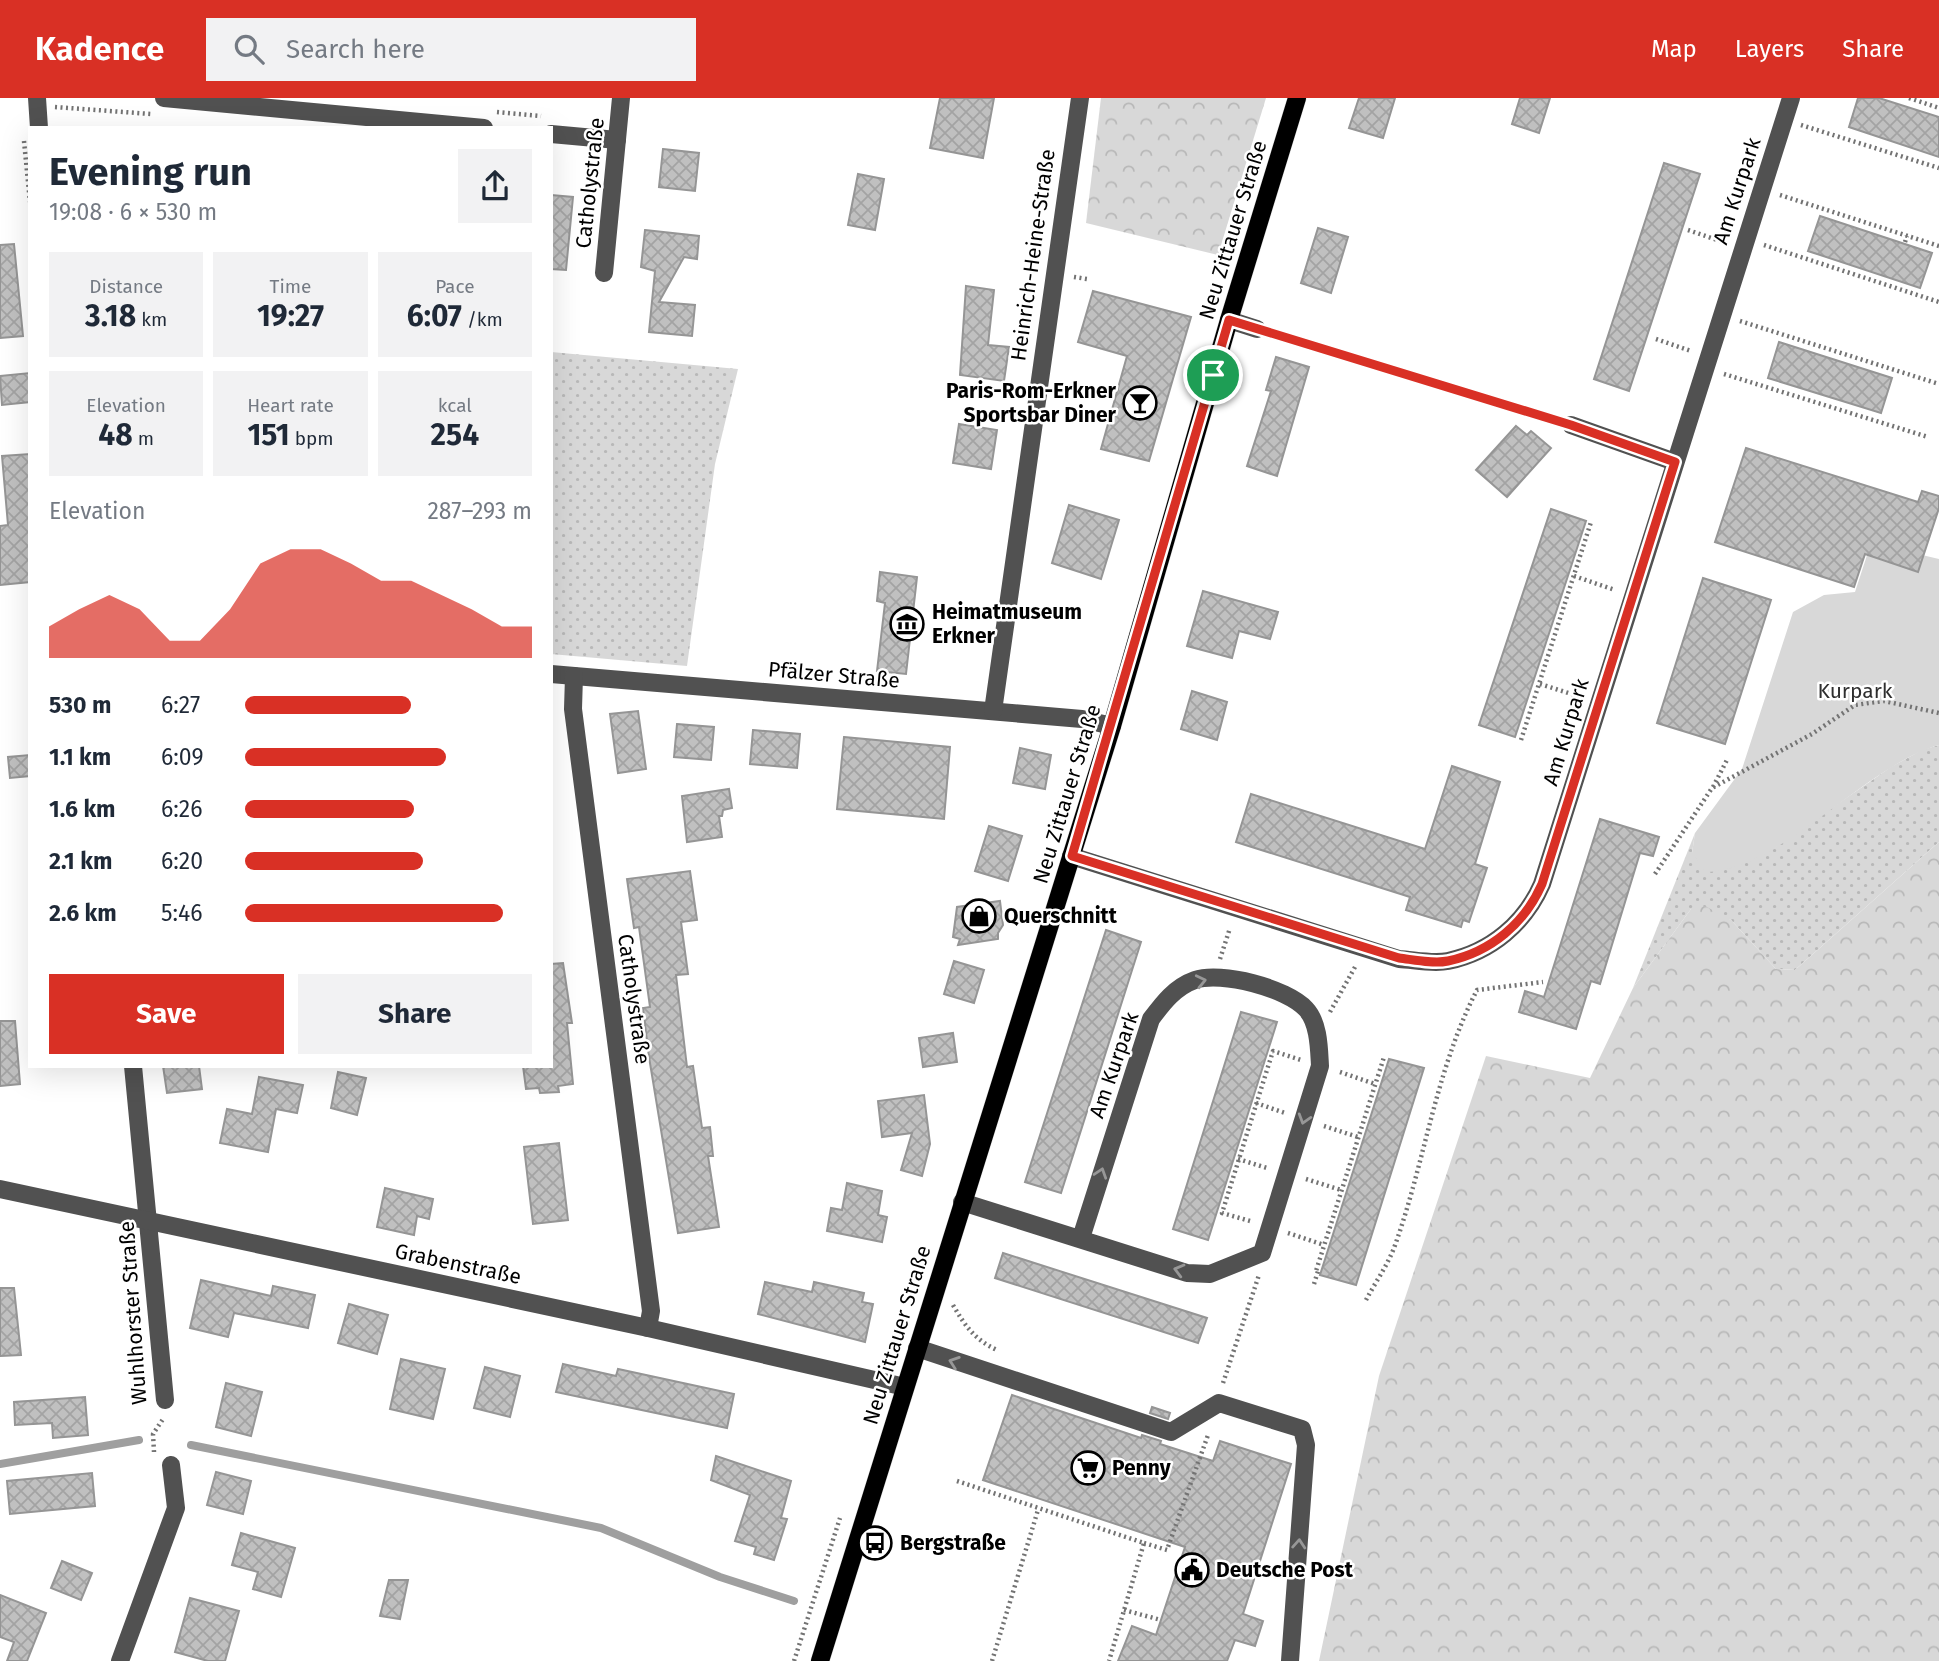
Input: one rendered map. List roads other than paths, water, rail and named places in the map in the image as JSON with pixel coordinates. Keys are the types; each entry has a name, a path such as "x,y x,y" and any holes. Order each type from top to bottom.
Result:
{"main road":[{"name":"Neu Zittauer Straße","path":"820,1661 1112,726 1229,320 1297,98"}],"street":[{"path":"33,126 37,98"},
{"path":"164,98 463,126"},
{"name":"Catholystraße","path":"604,273 621,98"},
{"name":"Heinrich-Heine-Straße","path":"993,711 1080,98"},
{"name":"Am Kurpark","path":"1072,856 1399,958 1447,961 1478,952 1510,931 1534,903 1542,884 1791,98"},
{"path":"553,134 617,140"},
{"path":"1229,320 1257,329"},
{"path":"1571,425 1675,462"},
{"name":"Pfälzer Straße","path":"553,674 1082,719 1112,726"},
{"name":"Catholystraße","path":"573,676 573,709 651,1311 648,1328"},
{"name":"Am Kurpark","path":"1223,977 1278,992 1307,1010 1318,1034 1320,1066 1262,1253 1210,1274 1187,1273 1081,1238 1151,1019 1171,994 1195,980 1223,977"},
{"name":"Wuhlhorster Straße","path":"133,1068 165,1400"},
{"name":"Grabenstraße","path":"0,1189 648,1328 905,1387"},
{"path":"962,1202 1081,1238"},
{"path":"917,1348 1171,1432 1219,1403 1302,1429 1306,1445 1290,1661"},
{"path":"120,1661 176,1508 171,1465"}],"waterway":[{"path":"0,1464 139,1440"},
{"path":"191,1445 601,1528 720,1577 794,1601"}],"place":[{"name":"Paris-Rom-Erkner Sportsbar Diner","path":"1140,403"},
{"name":"Heimatmuseum Erkner","path":"907,624"},
{"name":"Querschnitt","path":"979,916"},
{"name":"Penny","path":"1088,1468"},
{"name":"Bergstraße","path":"875,1543"},
{"name":"Deutsche Post","path":"1192,1570"}],"park label":[{"name":"Kurpark","path":"1855,691"}]}
